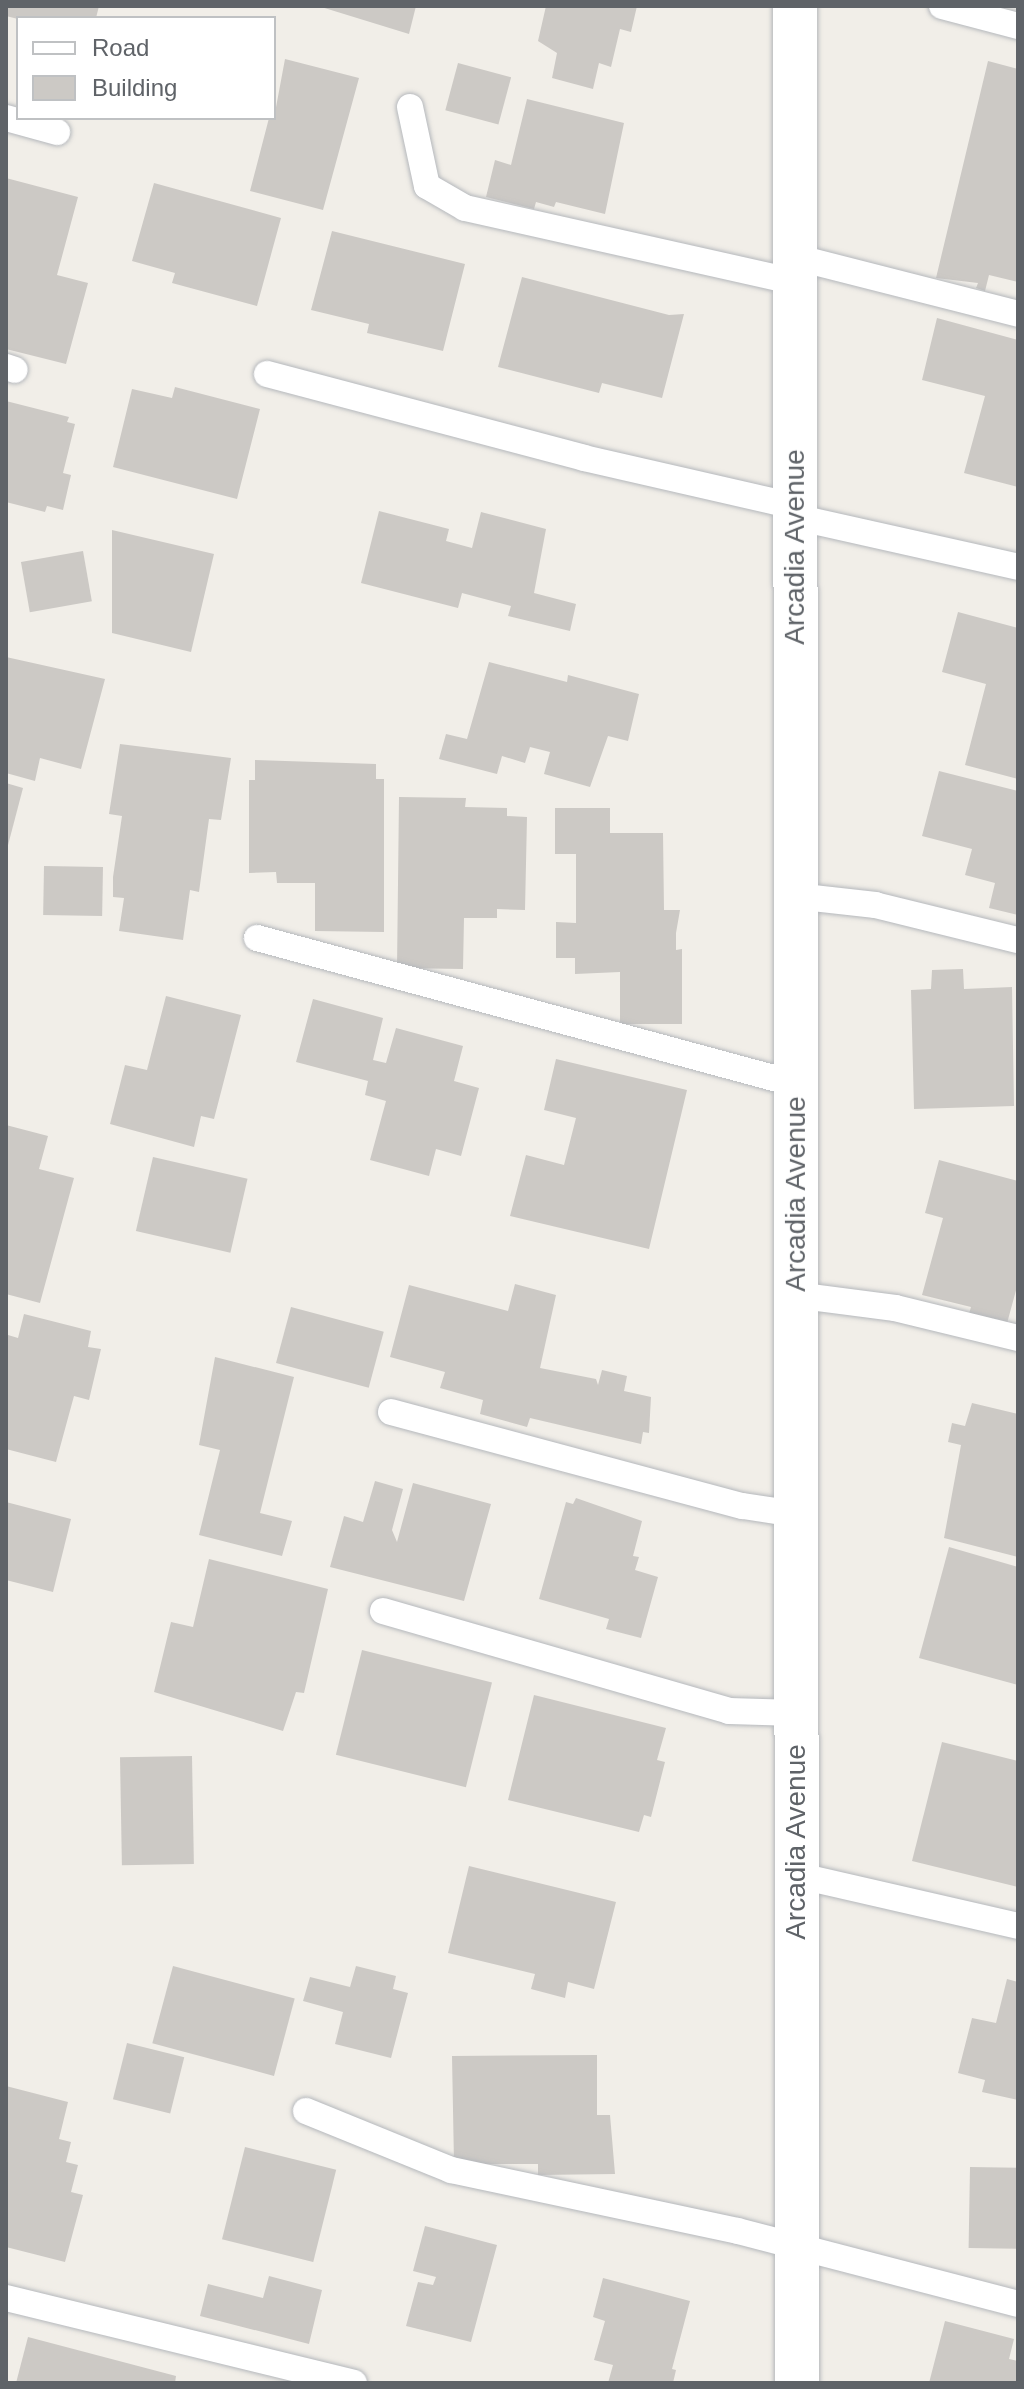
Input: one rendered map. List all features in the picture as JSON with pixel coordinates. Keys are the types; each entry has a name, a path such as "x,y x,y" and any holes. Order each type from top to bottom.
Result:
{"street":[{"name":"Arcadia Avenue","path":"795,6 797,2383"}],"lane":[{"path":"942,6 1018,26"},
{"path":"410,107 427,186 465,208 1018,314"},
{"path":"6,118 57,132"},
{"path":"267,374 584,458 1018,567"},
{"path":"795,896 875,905 1018,940"},
{"path":"257,938 796,1084"},
{"path":"795,1295 895,1308 1018,1338"},
{"path":"391,1412 743,1506 796,1514"},
{"path":"383,1611 729,1711 796,1713"},
{"path":"796,1875 1018,1926"},
{"path":"306,2111 451,2170 796,2245 1018,2304"},
{"path":"6,2298 354,2383"}],"building":[{"path":"6,6 99,6 96,16 16,16 16,18 6,16"},
{"path":"318,6 416,6 409,34"},
{"path":"546,6 637,6 631,32 620,29 611,67 599,63 593,89 552,78 557,53 538,41"},
{"path":"285,59 359,78 323,210 250,191 268,120 276,120"},
{"path":"988,61 1018,69 1018,282 989,275 985,291 976,288 978,283 936,278"},
{"path":"458,63 511,77 498,125 445,110"},
{"path":"527,99 624,123 605,214 556,202 554,207 536,202 534,209 486,197 495,160 511,165"},
{"path":"6,178 78,197 57,275 88,283 66,364 6,349"},
{"path":"154,183 281,218 257,306 172,283 175,273 132,261"},
{"path":"332,231 465,264 443,351 367,333 369,324 311,310"},
{"path":"522,277 669,315 684,314 662,398 602,383 599,393 498,367"},
{"path":"937,318 1018,340 1018,487 964,473 985,396 922,380"},
{"path":"175,387 260,409 237,499 113,467 132,389 172,398"},
{"path":"6,401 69,417 67,422 75,424 63,473 71,475 63,510 47,506 45,512 6,502"},
{"path":"379,511 449,529 446,541 472,548 481,512 546,529 534,593 576,604 570,631 508,616 511,606 462,593 458,608 361,583"},
{"path":"112,530 214,554 191,652 112,633"},
{"path":"83,551 92,601 30,612 21,562"},
{"path":"958,612 1018,628 1018,779 965,765 986,684 942,672"},
{"path":"6,657 105,679 81,769 40,758 35,781 6,773"},
{"path":"489,662 567,682 568,675 639,694 628,741 608,736 590,787 544,774 550,752 530,747 525,763 502,756 497,774 439,759 446,734 467,739"},
{"path":"120,744 231,758 221,820 209,819 199,892 190,890 183,940 119,931 124,898 113,897 113,877 122,816 109,814"},
{"path":"255,760 376,764 376,779 384,779 384,932 315,931 315,883 277,883 276,872 249,873 249,780 255,780"},
{"path":"939,771 1018,791 1018,915 989,908 995,883 965,875 972,849 922,836"},
{"path":"6,783 23,788 7,849 6,849"},
{"path":"399,797 466,798 465,807 507,808 507,816 527,817 525,910 497,909 497,918 464,918 463,969 397,968"},
{"path":"555,808 610,808 610,833 663,833 664,910 680,910 676,950 682,949 682,1024 620,1024 620,972 575,974 575,958 556,958 556,922 576,923 576,854 555,854"},
{"path":"44,866 103,867 102,916 43,915"},
{"path":"963,969 964,989 1012,987 1014,1106 914,1109 911,990 931,989 932,970"},
{"path":"166,996 241,1015 214,1119 201,1116 194,1147 110,1124 125,1065 147,1070"},
{"path":"313,999 383,1018 373,1060 386,1063 396,1028 463,1046 454,1081 479,1088 461,1156 436,1149 429,1176 370,1160 386,1101 365,1095 368,1081 296,1062"},
{"path":"556,1059 687,1090 649,1249 510,1216 526,1155 564,1165 576,1118 544,1110"},
{"path":"6,1125 48,1136 39,1169 74,1178 40,1303 6,1294"},
{"path":"153,1157 248,1179 230,1253 136,1231"},
{"path":"939,1160 1018,1181 1018,1283 1006,1327 968,1317 971,1307 922,1295 943,1218 925,1213"},
{"path":"515,1284 556,1295 540,1368 596,1379 598,1385 602,1370 627,1376 624,1391 651,1397 649,1433 643,1432 641,1444 530,1418 527,1427 480,1414 483,1400 440,1388 445,1372 390,1357 409,1285 508,1311"},
{"path":"291,1307 384,1332 369,1388 276,1363"},
{"path":"24,1314 91,1331 88,1347 101,1349 89,1400 74,1396 56,1462 6,1449 6,1341 8,1335 18,1338"},
{"path":"215,1357 294,1377 260,1513 292,1521 282,1556 199,1535 220,1450 199,1445"},
{"path":"972,1403 1018,1414 1018,1557 944,1538 961,1445 948,1442 952,1423 965,1426"},
{"path":"375,1481 403,1489 392,1530 397,1542 413,1483 491,1504 464,1601 330,1567 344,1516 363,1522"},
{"path":"576,1498 642,1521 633,1556 639,1557 635,1570 658,1577 641,1638 606,1629 609,1619 539,1599 566,1502 573,1504"},
{"path":"6,1502 71,1519 53,1592 6,1580"},
{"path":"949,1547 1018,1567 1018,1685 919,1658"},
{"path":"209,1559 328,1589 304,1693 296,1692 283,1731 154,1692 171,1622 193,1627"},
{"path":"362,1650 492,1682 466,1787 336,1755"},
{"path":"534,1695 666,1728 657,1760 665,1762 651,1817 644,1815 639,1832 508,1800"},
{"path":"942,1742 1018,1761 1018,1887 912,1861"},
{"path":"192,1756 194,1864 122,1865 120,1757"},
{"path":"469,1866 616,1902 594,1989 568,1982 565,1998 531,1989 535,1974 448,1953"},
{"path":"173,1966 295,1999 274,2076 152,2043"},
{"path":"356,1966 396,1976 393,1989 408,1993 391,2058 335,2044 343,2012 303,2001 310,1977 350,1987"},
{"path":"1007,1979 1018,1982 1018,2100 982,2092 985,2080 958,2073 972,2018 996,2023"},
{"path":"127,2043 184,2057 170,2114 113,2099"},
{"path":"597,2055 597,2115 610,2115 615,2174 538,2175 538,2164 454,2164 452,2056"},
{"path":"6,2086 68,2102 59,2139 71,2142 66,2162 78,2165 71,2192 83,2195 65,2262 6,2247"},
{"path":"245,2147 336,2170 313,2262 222,2239"},
{"path":"970,2167 1018,2168 1017,2249 969,2248"},
{"path":"425,2226 497,2245 471,2342 406,2326 418,2282 433,2285 436,2277 413,2271"},
{"path":"269,2276 322,2290 309,2344 200,2316 208,2284 263,2298"},
{"path":"603,2278 690,2301 672,2369 676,2370 673,2383 608,2383 613,2365 594,2360 605,2321 593,2317"},
{"path":"945,2321 1014,2339 1009,2359 1018,2361 1018,2383 929,2383"},
{"path":"28,2337 176,2376 175,2383 16,2383"}]}
